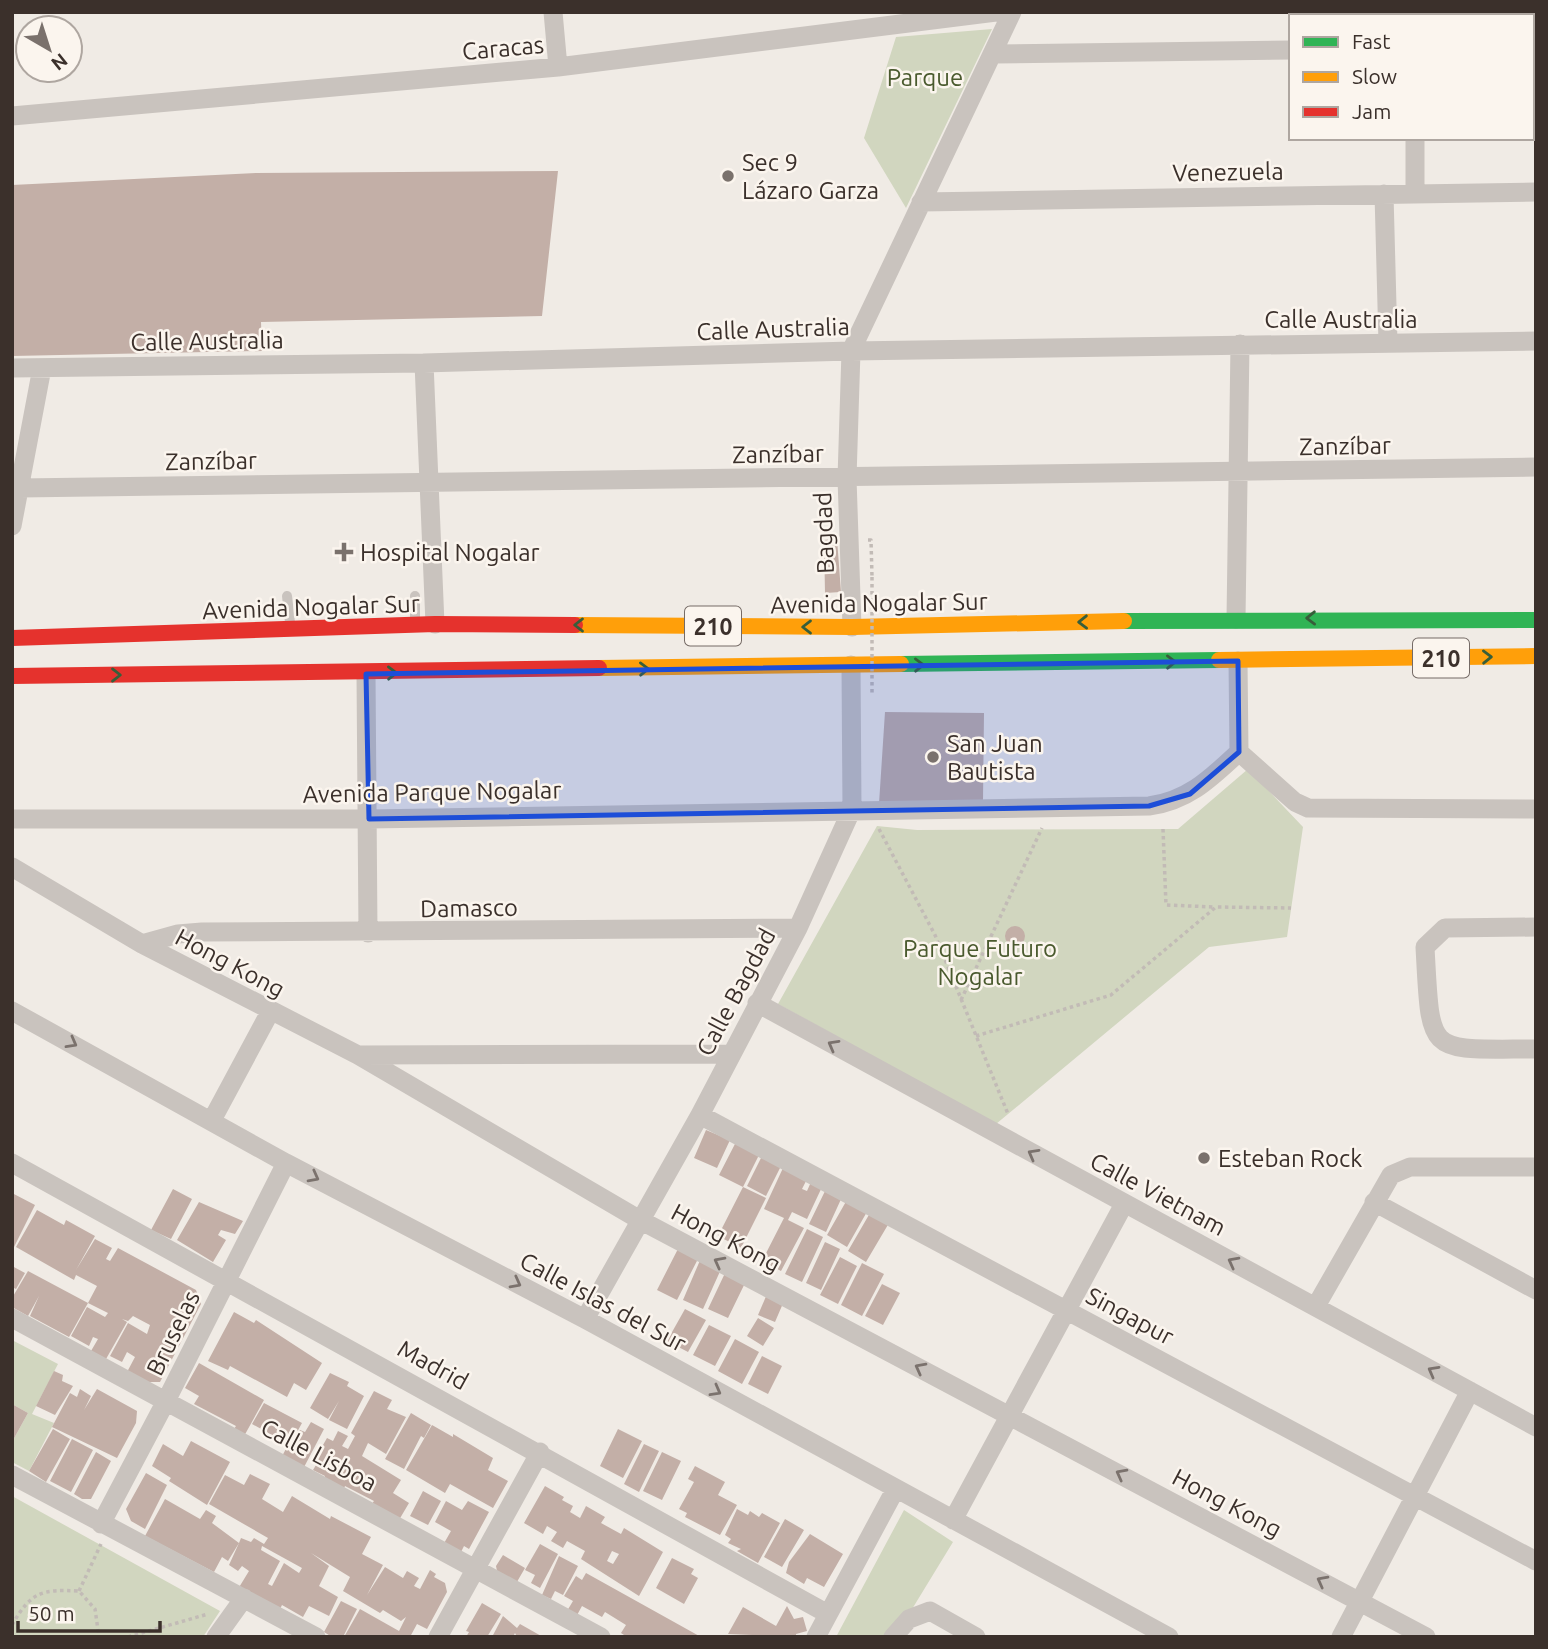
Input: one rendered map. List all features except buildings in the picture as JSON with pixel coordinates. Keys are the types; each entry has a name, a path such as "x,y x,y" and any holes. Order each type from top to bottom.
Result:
{"highway":[{"path":"1379,617 1449,603"},
{"name":"Avenida Nogalar Sur","path":"12,638 291,631 435,624 852,628 1236,618 1536,620"},
{"name":"210","path":"12,676 366,674 1536,656"},
{"path":"1345,660 1413,675"}],"street":[{"path":"553,12 558,67"},
{"name":"Caracas","path":"12,116 558,67 996,12"},
{"name":"Bagdad","path":"852,628 847,478 851,351 995,54 1012,12"},
{"path":"995,54 1289,50"},
{"path":"1415,140 1415,194"},
{"name":"Venezuela","path":"921,202 1536,192"},
{"path":"1384,194 1388,343"},
{"name":"Calle Australia","path":"12,368 424,363 851,351 1536,341"},
{"path":"1236,618 1240,344"},
{"path":"424,363 435,624"},
{"path":"12,526 42,368"},
{"name":"Zanzíbar","path":"20,488 1536,467"},
{"path":"1238,661 1239,752 1287,795 1308,808 1536,809"},
{"name":"Calle Bagdad","path":"585,1319 700,1115 798,928 852,809 851,665"},
{"path":"366,674 368,933"},
{"name":"Avenida Parque Nogalar","path":"12,819 369,819 1170,803 1206,783 1239,752"},
{"name":"Hong Kong","path":"12,867 142,944 358,1055 640,1220 1426,1637"},
{"path":"1536,927 1456,927 1437,934 1425,947 1429,1020 1433,1032 1448,1046 1461,1049 1536,1049"},
{"name":"Damasco","path":"142,944 178,934 202,932 368,933 798,928"},
{"name":"Calle Vietnam","path":"757,1003 1536,1427"},
{"name":"Calle Islas del Sur","path":"12,1011 286,1163 585,1319 1169,1637"},
{"path":"212,1120 270,1012"},
{"path":"358,1055 730,1054"},
{"name":"Singapur","path":"700,1115 1536,1561"},
{"name":"Madrid","path":"12,1163 540,1452 828,1614"},
{"name":"Bruselas","path":"102,1531 286,1163"},
{"path":"1316,1306 1391,1175 1410,1167 1536,1167"},
{"path":"1374,1202 1536,1290"},
{"path":"953,1520 1124,1204"},
{"name":"Calle Lisboa","path":"12,1318 601,1637"},
{"path":"1341,1637 1470,1391"},
{"path":"438,1637 540,1452"},
{"path":"12,1475 102,1531 244,1598 316,1637"},
{"path":"816,1637 895,1490"},
{"path":"216,1637 244,1598"},
{"path":"893,1637 909,1619 930,1611 976,1637"}],"lane":[{"path":"287,596 291,631"},
{"path":"414,626 415,596"}],"path":[{"path":"871,540 872,694"},
{"path":"877,826 935,936 1008,1114"},
{"path":"961,1000 1042,828"},
{"path":"1163,829 1166,905 1292,908"},
{"path":"976,1036 1111,995 1216,907"},
{"path":"79,1591 102,1531"},
{"path":"12,1625 34,1595 51,1590 79,1591 95,1609 99,1637"},
{"path":"128,1637 215,1612"}],"highlighted area":[{"path":"1238,661 1239,752 1190,794 1149,806 369,819 366,674"}],"green space":[{"name":"Parque","path":"992,29 906,208 864,138 896,37"},
{"name":"Parque Futuro Nogalar","path":"1248,769 1303,827 1287,937 1209,947 996,1124 778,1004 877,826 917,830 1178,829"},
{"path":"12,1340 58,1364 32,1414 54,1423 29,1471 12,1462 12,1442 28,1413 12,1404"},
{"path":"12,1496 220,1611 203,1637 12,1637"},
{"path":"904,1510 953,1542 895,1637 836,1637"}],"traffic: fast":[{"path":"1124,621 1536,620"},
{"path":"901,664 1219,660"}],"traffic: slow":[{"path":"575,625 852,627 1124,621"},
{"path":"1219,660 1536,656"},
{"path":"599,668 901,664"}],"traffic: jam":[{"path":"12,638 435,624 575,625"},
{"path":"12,676 599,668"}],"place":[{"name":"Sec 9 Lázaro Garza","path":"728,176"},
{"name":"Hospital Nogalar","path":"344,552"},
{"name":"San Juan Bautista","path":"933,757"},
{"name":"Esteban Rock","path":"1204,1158"}]}
